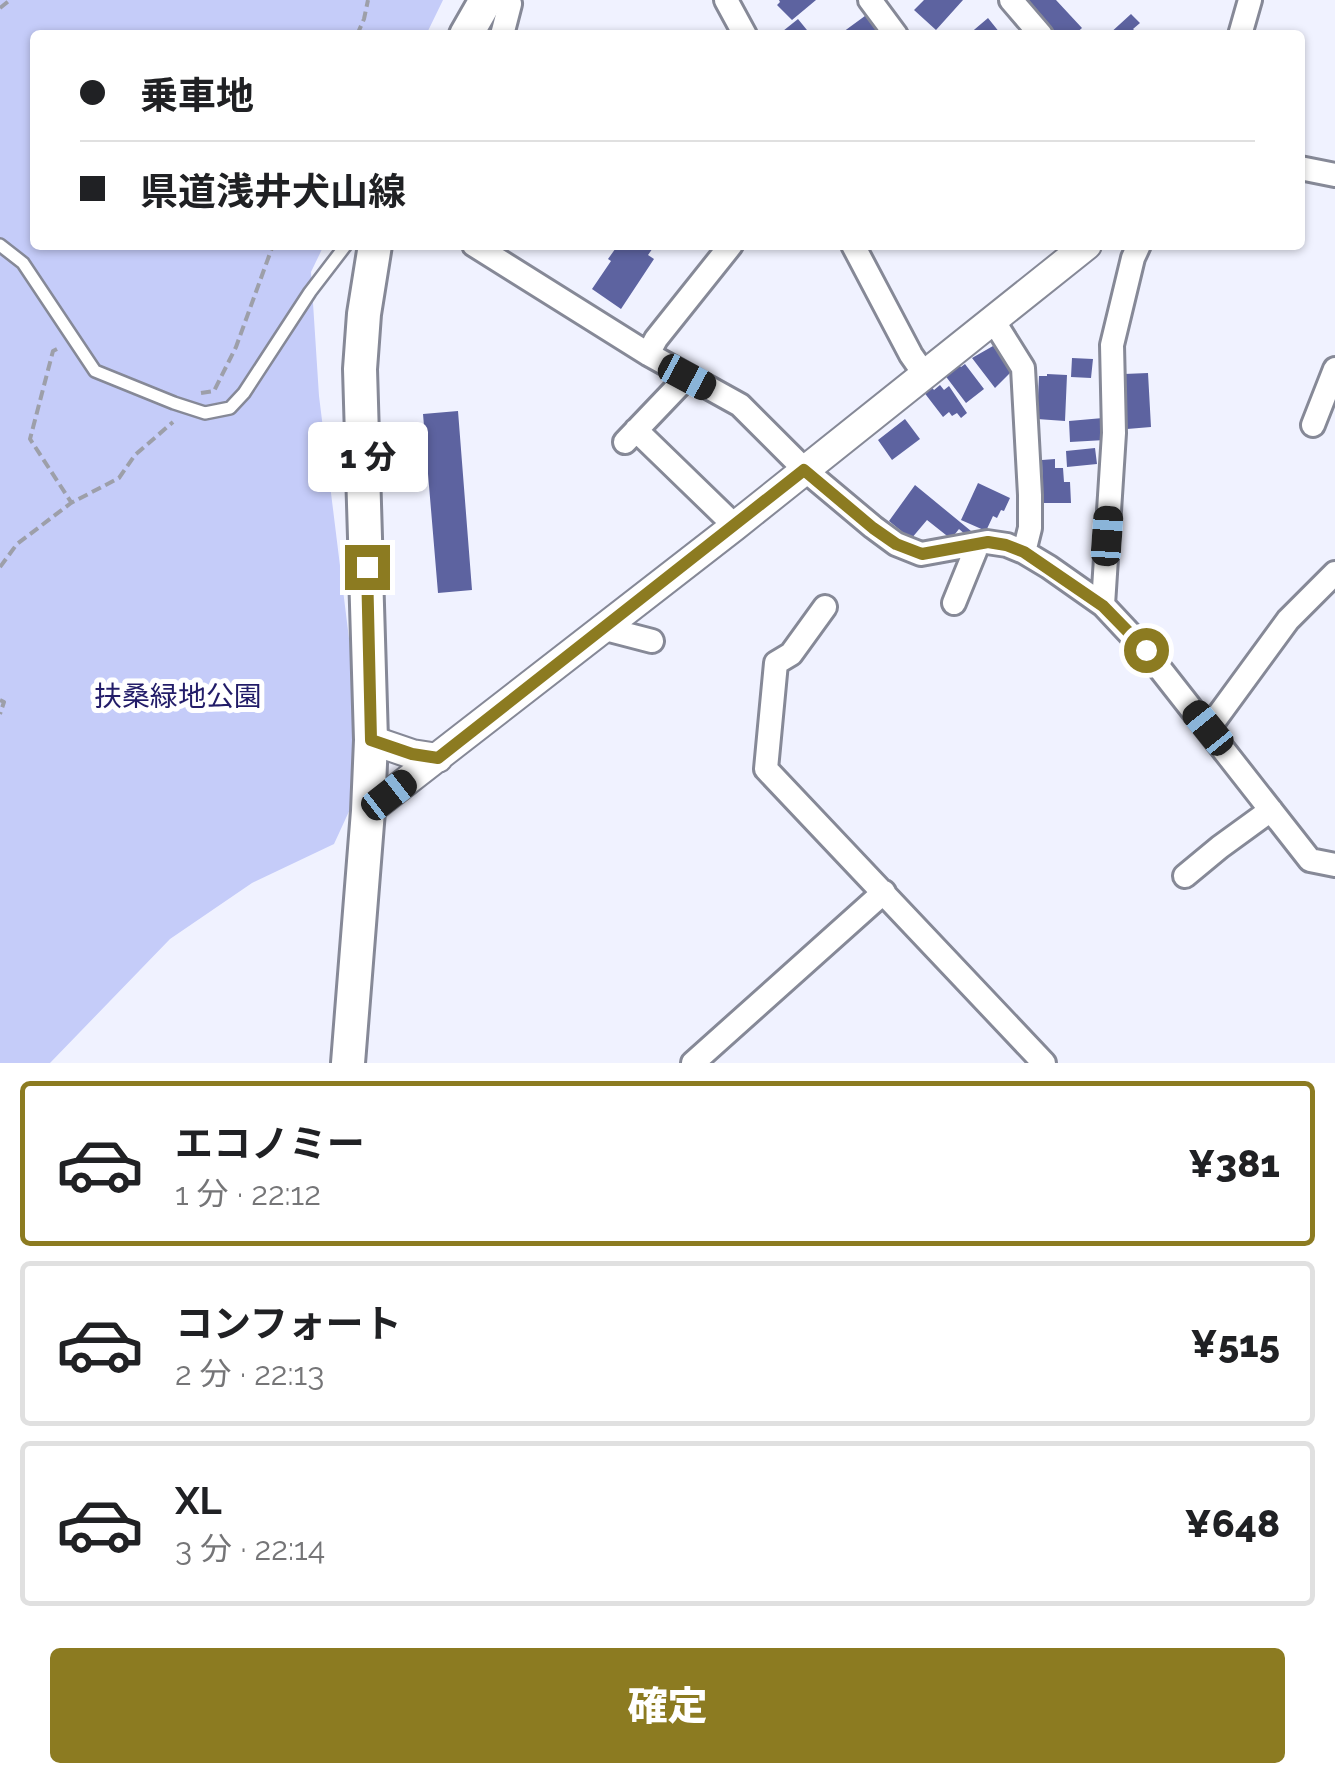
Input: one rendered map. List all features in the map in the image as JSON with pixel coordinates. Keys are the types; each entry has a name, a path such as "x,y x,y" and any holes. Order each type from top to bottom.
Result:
{"main road":[{"path":"472,30 505,1"},
{"path":"348,1063 371,740 360,369 375,250"}],"street":[{"path":"726,0 743,30"},
{"path":"870,0 892,30"},
{"path":"1011,0 1037,30"},
{"path":"1241,30 1250,0"},
{"path":"502,30 505,1"},
{"path":"1305,169 1335,175"},
{"path":"481,250 648,354 740,405 804,470 896,544 922,554 988,542 1006,545 1024,552 1103,606 1146,650 1310,860 1335,864"},
{"path":"648,354 728,250"},
{"path":"856,250 924,374"},
{"path":"368,811 735,526 993,320 1073,250"},
{"path":"1103,606 1114,433 1112,344 1137,250"},
{"path":"993,320 1023,368 1030,528 1024,552"},
{"path":"1313,426 1335,370"},
{"path":"687,377 631,436 735,526"},
{"path":"954,603 978,544"},
{"path":"1208,728 1288,620 1335,572"},
{"path":"825,607 790,654 776,663 766,769 1044,1063"},
{"path":"602,628 652,641"},
{"path":"371,740 438,758"},
{"path":"1185,876 1271,810"},
{"path":"693,1063 884,892"}],"lane":[{"path":"0,245 23,263 95,371 205,413 230,408 244,393 342,250"}],"path":[{"path":"0,8 10,0"},
{"path":"359,30 368,0"},
{"path":"194,394 214,391 236,347 271,250"},
{"path":"53,352 30,438 71,503"},
{"path":"0,566 17,544 71,503 119,478 135,455 177,418"},
{"path":"0,700 4,702 0,714"}],"green space":[{"name":"扶桑緑地公園","path":"0,0 443,0 428,30 30,30 30,250 322,250 311,272 319,396 355,687 351,807 334,844 252,883 170,939 50,1063 0,1063"}],"building":[{"path":"779,0 816,0 792,20 777,5"},
{"path":"924,0 963,0 936,30 914,10"},
{"path":"1026,0 1056,0 1082,28 1053,30"},
{"path":"869,13 882,30 846,30"},
{"path":"1131,14 1140,23 1134,30 1113,30"},
{"path":"988,18 998,30 974,30"},
{"path":"798,19 807,30 784,30"},
{"path":"614,250 652,250 648,255 654,259 621,309 592,289 611,261 608,259"},
{"path":"993,346 1012,371 995,388 972,358"},
{"path":"1072,358 1093,359 1091,378 1071,377"},
{"path":"958,364 965,364 984,389 966,403 944,374"},
{"path":"1148,373 1151,427 1127,429 1124,374"},
{"path":"1067,375 1065,421 1037,419 1039,376"},
{"path":"930,385 934,390 940,385 944,390 949,386 967,413 961,418 949,412 943,417 923,391"},
{"path":"458,411 472,590 438,593 423,414"},
{"path":"1103,418 1105,440 1070,442 1069,421"},
{"path":"905,419 920,439 892,460 878,440"},
{"path":"1095,448 1097,464 1067,467 1066,451"},
{"path":"1055,459 1055,468 1063,468 1064,482 1070,482 1071,503 1043,503 1042,460"},
{"path":"978,483 1010,498 1004,511 997,518 993,516 986,531 961,520"},
{"path":"915,485 971,531 967,536 959,529 951,539 927,520 911,539 889,521"}],"route":[{"path":"367,567 371,740 438,758 804,470 873,528 896,544 922,554 988,542 1024,552 1103,606 1146,650"}]}
